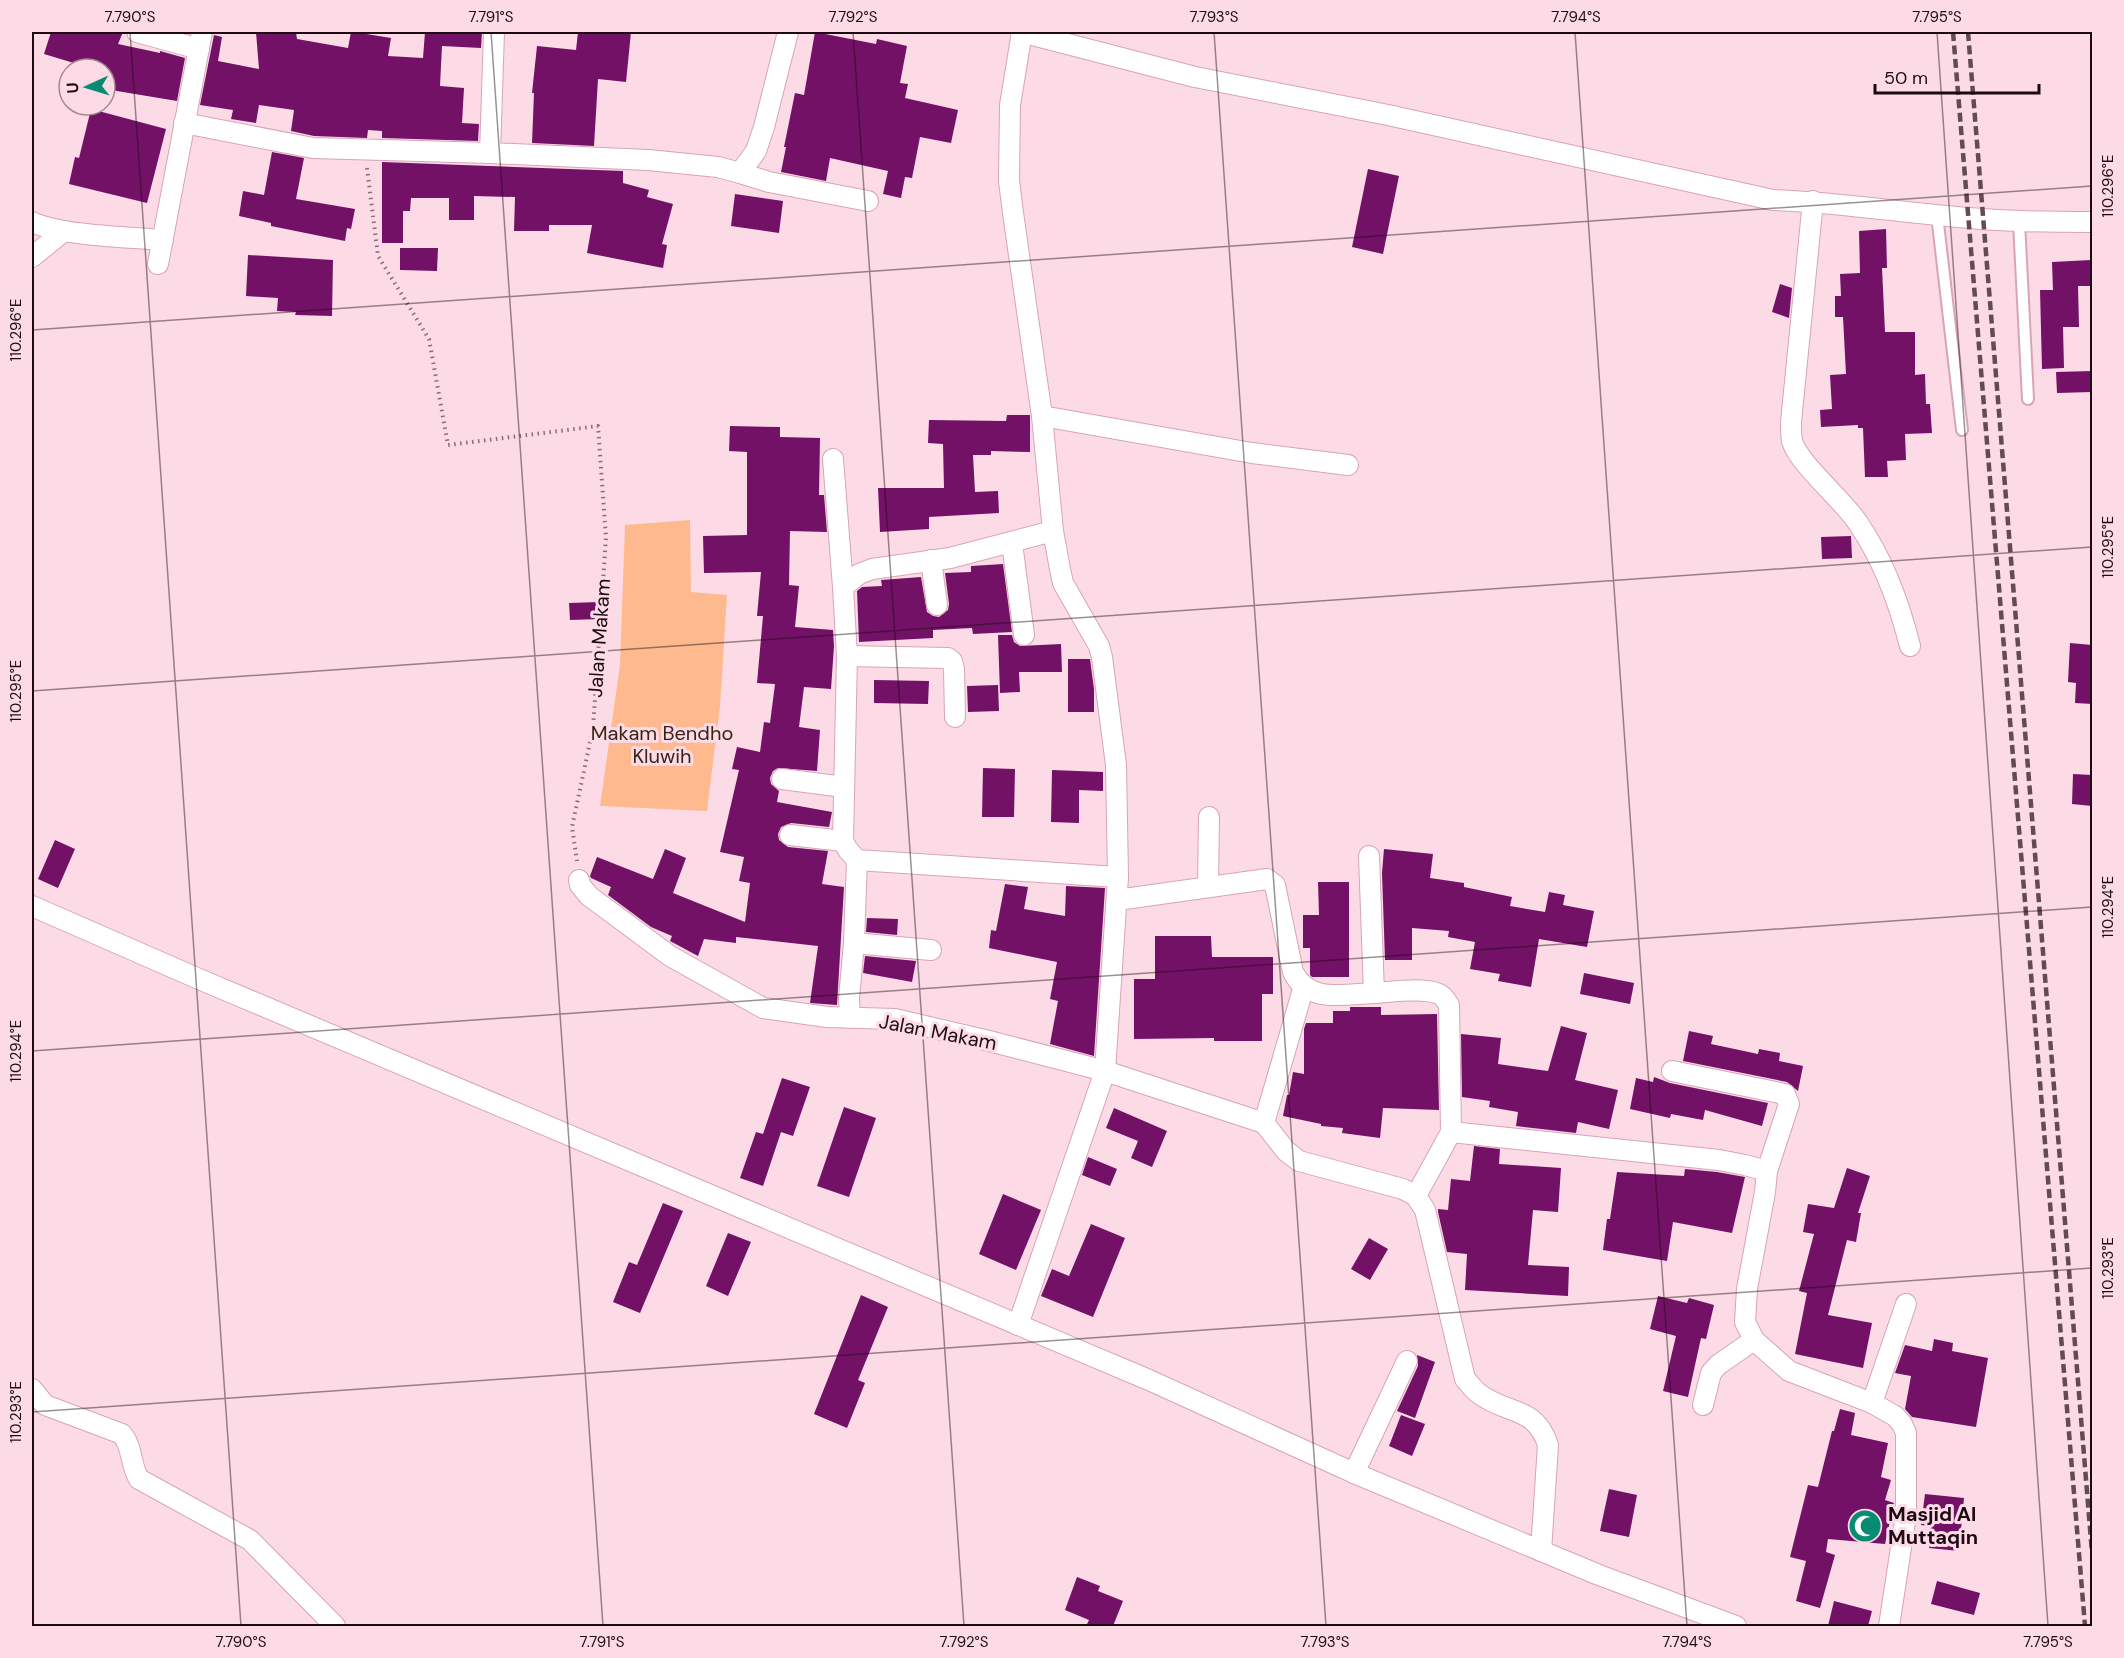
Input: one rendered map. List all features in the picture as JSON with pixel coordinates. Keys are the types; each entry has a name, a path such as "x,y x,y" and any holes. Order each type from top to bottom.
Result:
{"street":[{"path":"137,32 200,40 158,264"},
{"path":"490,153 494,32"},
{"path":"740,173 756,150 764,127 788,32"},
{"path":"1018,1325 1105,1071 1118,877 1116,765 1102,657 1099,646 1063,583 1053,531 1042,416 1009,181 1010,105 1022,32 1195,77 1388,115 1773,200 1813,201 2019,222 2092,222"},
{"path":"184,123 314,148 648,160 718,167 769,182 868,201"},
{"path":"1813,201 1791,422 1792,441 1802,458 1857,521 1883,563 1900,607 1910,646"},
{"path":"32,222 42,227 64,231 163,240"},
{"path":"32,257 64,231"},
{"path":"1042,416 1252,453 1348,465"},
{"path":"833,459 847,656 843,841 857,861 849,998 850,1018"},
{"path":"843,587 859,574 872,568 931,560 1012,543 1053,531"},
{"path":"1012,543 1024,635"},
{"path":"931,560 937,605"},
{"path":"847,656 948,658 952,661 954,669 955,717"},
{"path":"782,779 844,787"},
{"path":"1208,886 1209,818"},
{"path":"790,834 843,841"},
{"path":"1369,856 1374,993"},
{"path":"857,861 1118,877"},
{"path":"1117,900 1268,879 1275,885 1293,972 1297,981 1304,986 1318,995 1428,991 1442,995 1449,1005 1451,1132 1416,1196"},
{"name":"Jalan Makam","path":"579,880 580,885 589,896 670,956 763,1008 850,1018 895,1019 1105,1071 1264,1123"},
{"path":"32,906 199,979 1149,1380 1354,1473 1599,1575 1736,1626"},
{"path":"854,943 930,950"},
{"path":"1304,986 1264,1123 1286,1151 1299,1161 1403,1189 1416,1196 1425,1210 1466,1378 1478,1393 1536,1421 1544,1433 1548,1445 1541,1551"},
{"path":"1672,1071 1785,1094 1789,1104 1767,1172 1747,1288 1745,1322 1754,1340 1789,1371 1872,1403 1895,1416 1902,1424 1906,1433 1906,1515 1889,1626"},
{"path":"1451,1132 1719,1160 1767,1172"},
{"path":"1872,1403 1906,1304"},
{"path":"1703,1405 1711,1373 1718,1365 1754,1340"},
{"path":"1354,1473 1407,1361"},
{"path":"32,1389 45,1406 122,1434 127,1440 134,1471 139,1479 250,1540 335,1626"}],"lane":[{"path":"1938,215 1962,430"},
{"path":"2019,222 2028,399"}],"path":[{"name":"Jalan Makam","path":"364,149 378,256 429,339 448,445 598,426 606,538 593,728 572,827 579,880"}],"green space":[{"name":"Makam Bendho Kluwih","path":"690,520 691,592 727,595 720,706 707,811 600,806 620,665 625,525"}],"building":[{"path":"51,32 123,32 118,44 185,58 177,101 117,91 117,57 57,58 44,54"},
{"path":"256,32 296,32 297,39 348,48 351,32 354,32 391,38 388,56 423,58 425,32 482,32 481,48 442,46 440,86 464,88 462,123 479,124 478,141 382,138 382,131 368,130 367,138 314,136 291,131 294,110 259,105 256,123 231,119 233,110 200,105 214,35 222,37 218,61 259,69"},
{"path":"578,32 631,32 626,82 598,79 594,146 532,143 534,93 532,93 537,46 576,50"},
{"path":"815,32 876,44 877,39 907,46 900,83 908,84 905,98 958,110 951,143 920,137 912,178 905,177 901,198 883,194 888,171 830,158 826,181 781,172 795,93 804,95"},
{"path":"117,116 166,129 147,203 69,184 75,157 79,158 89,117"},
{"path":"272,152 304,158 296,199 355,209 351,229 347,228 345,241 271,226 271,223 239,216 243,191 264,195"},
{"path":"382,162 623,171 623,183 649,190 647,197 673,204 662,244 667,245 663,268 587,253 592,225 549,225 549,231 514,231 515,197 474,196 474,220 449,220 449,198 411,198 410,211 403,211 403,243 382,243"},
{"path":"1368,169 1399,176 1383,254 1352,247"},
{"path":"735,194 783,201 779,233 731,226"},
{"path":"1886,229 1887,268 1882,268 1885,332 1915,332 1915,375 1925,374 1926,404 1930,404 1932,433 1905,434 1906,460 1887,461 1888,477 1865,477 1863,428 1858,428 1858,425 1821,427 1820,410 1832,409 1830,375 1846,374 1843,317 1835,317 1835,296 1841,296 1840,274 1860,273 1859,231"},
{"path":"400,248 438,248 437,271 400,270"},
{"path":"248,255 333,260 332,316 295,315 296,312 277,311 278,298 246,296"},
{"path":"2091,260 2092,286 2078,286 2079,327 2063,327 2064,368 2042,369 2040,290 2053,290 2052,262"},
{"path":"1780,284 1792,288 1789,318 1772,312"},
{"path":"2092,371 2092,392 2057,393 2056,372"},
{"path":"1007,415 1030,415 1030,452 991,451 991,455 973,455 975,492 998,491 999,513 929,517 929,529 880,532 878,488 944,488 943,444 928,443 929,420 1006,421"},
{"path":"730,426 780,427 780,437 820,438 819,495 824,495 827,532 790,531 789,585 799,586 795,627 833,630 831,689 804,687 799,727 820,730 817,771 778,768 773,771 770,778 771,784 779,791 777,802 832,812 829,827 791,823 781,827 778,834 779,840 788,847 828,851 822,884 844,887 837,1005 810,1003 818,946 736,937 736,943 704,939 698,956 670,941 672,936 651,927 608,895 611,887 590,876 597,857 653,879 665,849 686,858 673,893 745,922 750,883 739,881 744,857 720,852 739,770 732,769 737,747 760,752 764,722 770,723 775,684 757,683 763,616 757,616 761,572 704,573 703,536 747,535 747,452 729,451"},
{"path":"1851,536 1852,558 1822,559 1821,537"},
{"path":"1003,564 1012,632 973,634 972,628 933,630 933,638 859,642 857,591 862,587 882,586 881,580 921,577 927,612 939,617 948,610 949,604 945,573 971,572 971,566"},
{"path":"599,602 600,619 570,620 569,603"},
{"path":"998,635 1012,635 1014,642 1020,646 1061,644 1062,672 1019,672 1020,692 1000,693"},
{"path":"2070,643 2092,645 2092,704 2075,703 2076,683 2068,682"},
{"path":"1068,659 1090,659 1094,712 1068,712"},
{"path":"874,680 929,681 928,704 874,703"},
{"path":"998,685 999,711 968,712 967,686"},
{"path":"983,768 1015,769 1014,817 982,817"},
{"path":"1052,770 1103,772 1103,791 1079,790 1079,823 1051,822"},
{"path":"2073,774 2092,775 2092,806 2072,804"},
{"path":"55,840 75,849 58,888 38,879"},
{"path":"1384,849 1433,854 1430,878 1464,883 1464,887 1512,897 1510,906 1545,912 1549,892 1565,895 1563,905 1594,911 1587,947 1539,939 1531,987 1498,981 1500,974 1470,969 1475,942 1448,937 1449,931 1412,928 1412,960 1385,960 1382,873"},
{"path":"1318,882 1349,882 1349,977 1312,977 1310,975 1310,948 1303,948 1303,915 1319,915"},
{"path":"1005,884 1028,887 1024,909 1065,916 1066,886 1105,888 1094,1056 1050,1044 1058,1001 1050,999 1057,962 989,948 991,930 996,931"},
{"path":"867,918 898,919 897,935 866,932"},
{"path":"1155,936 1211,936 1212,957 1273,957 1273,994 1262,994 1262,1041 1214,1041 1214,1038 1134,1039 1134,979 1155,979"},
{"path":"865,956 916,961 912,982 863,973"},
{"path":"1584,973 1634,983 1630,1004 1580,994"},
{"path":"1350,1007 1381,1007 1381,1015 1437,1014 1439,1110 1383,1108 1380,1138 1342,1133 1343,1128 1321,1126 1321,1124 1283,1116 1293,1072 1304,1074 1306,1023 1333,1023 1333,1011 1350,1011"},
{"path":"1561,1026 1587,1033 1575,1080 1618,1090 1609,1129 1578,1122 1576,1133 1516,1126 1518,1112 1489,1107 1490,1101 1462,1097 1461,1034 1501,1038 1498,1064 1548,1071"},
{"path":"1689,1031 1713,1036 1711,1044 1758,1054 1759,1049 1780,1053 1779,1061 1803,1066 1798,1091 1787,1082 1683,1061"},
{"path":"1654,1077 1670,1083 1768,1103 1762,1126 1705,1110 1703,1120 1671,1114 1670,1118 1630,1109 1636,1078 1653,1082"},
{"path":"782,1078 810,1087 793,1136 781,1132 763,1186 740,1178 756,1132 763,1134"},
{"path":"844,1107 876,1118 849,1197 817,1186"},
{"path":"1114,1108 1167,1131 1152,1167 1131,1158 1138,1141 1106,1128"},
{"path":"1474,1146 1500,1149 1499,1164 1561,1168 1558,1212 1533,1210 1528,1265 1569,1267 1568,1296 1465,1290 1467,1254 1447,1252 1438,1209 1448,1210 1451,1179 1470,1181"},
{"path":"1088,1157 1117,1169 1110,1186 1082,1175"},
{"path":"1847,1168 1870,1176 1858,1213 1861,1213 1856,1242 1847,1240 1828,1315 1872,1323 1863,1368 1795,1354 1807,1293 1799,1291 1814,1234 1803,1232 1808,1204 1834,1208"},
{"path":"1685,1169 1745,1177 1732,1233 1673,1222 1667,1261 1603,1250 1617,1172 1684,1176"},
{"path":"1003,1194 1041,1210 1016,1270 979,1254"},
{"path":"663,1203 683,1211 640,1313 613,1302 629,1262 637,1265"},
{"path":"1091,1224 1125,1238 1093,1317 1041,1296 1052,1269 1069,1276"},
{"path":"728,1233 751,1242 728,1296 706,1286"},
{"path":"1369,1238 1388,1249 1370,1280 1351,1269"},
{"path":"861,1295 888,1307 858,1380 865,1383 847,1428 814,1414"},
{"path":"1658,1296 1687,1303 1689,1298 1714,1305 1706,1339 1701,1338 1688,1397 1663,1391 1676,1336 1650,1329"},
{"path":"1934,1339 1953,1343 1952,1351 1988,1358 1976,1427 1912,1417 1905,1409 1911,1376 1895,1373 1905,1345 1932,1351"},
{"path":"1417,1355 1435,1362 1415,1418 1397,1411 1418,1366"},
{"path":"1840,1409 1855,1413 1851,1435 1888,1443 1881,1477 1891,1480 1885,1500 1894,1503 1885,1544 1828,1539 1826,1552 1835,1555 1820,1608 1796,1601 1806,1561 1790,1557 1808,1485 1818,1487"},
{"path":"1401,1415 1425,1424 1412,1456 1389,1446"},
{"path":"1609,1489 1637,1495 1629,1537 1600,1531"},
{"path":"1925,1494 1964,1498 1959,1551 1929,1548 1931,1526 1921,1525"},
{"path":"1077,1577 1100,1586 1098,1591 1123,1601 1113,1626 1086,1626 1089,1620 1065,1610"},
{"path":"1937,1581 1980,1593 1974,1615 1931,1604"},
{"path":"1834,1601 1872,1611 1868,1626 1828,1626"}],"railway":[{"path":"1953,32 2085,1626"},
{"path":"1968,32 2092,1553"}],"place":[{"name":"Masjid Al Muttaqin","path":"1865,1526"}]}
